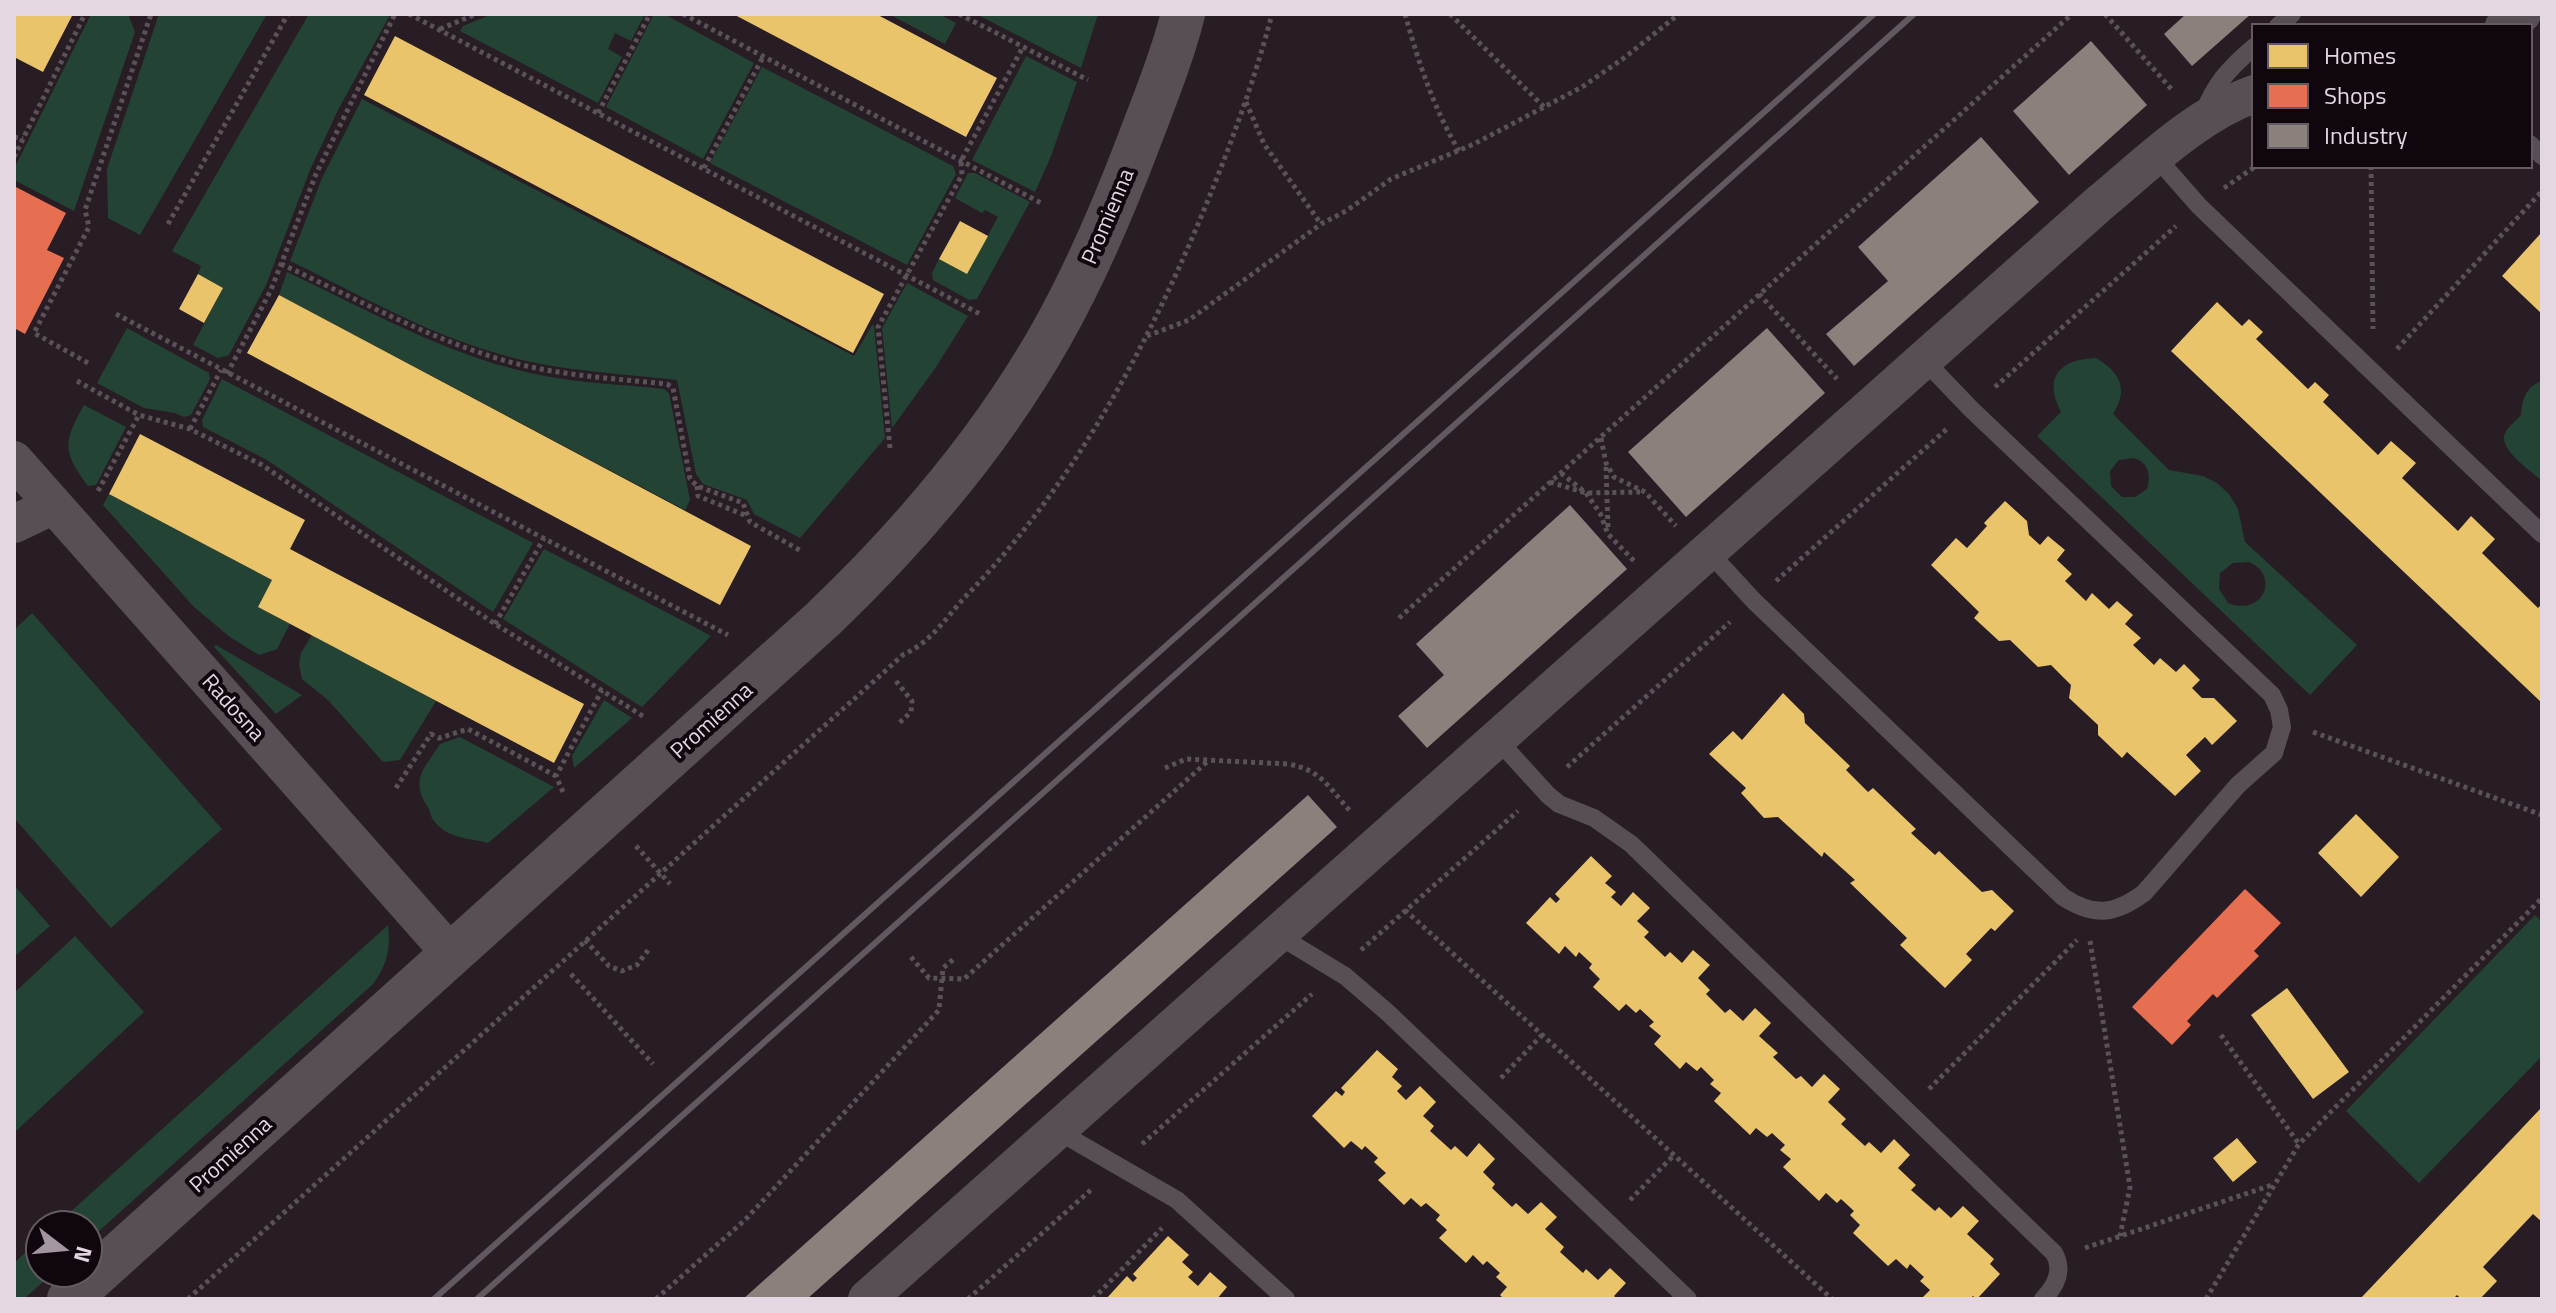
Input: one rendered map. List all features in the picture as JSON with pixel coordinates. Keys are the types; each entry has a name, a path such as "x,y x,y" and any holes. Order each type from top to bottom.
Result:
{"street":[{"name":"Promienna","path":"69,1299 843,600 936,500 1023,380 1077,284 1122,186 1183,14"},
{"path":"867,1299 2101,202 2200,122 2234,101 2252,95"},
{"name":"Radosna","path":"14,460 452,955"},
{"path":"14,524 54,505"}],"lane":[{"path":"2200,122 2211,93 2230,68 2252,49"},
{"path":"2156,157 2199,206 2542,534"},
{"path":"1705,553 2063,897 2078,907 2095,912 2113,910 2131,903 2144,893 2238,785 2274,753 2282,727 2279,710 2272,695 1971,409 1923,359"},
{"path":"1496,738 1559,804 1594,818 1631,844 2057,1257 2060,1262 2057,1280 2043,1299"},
{"path":"1276,934 1337,972 1387,1012 1688,1299"},
{"path":"1056,1130 1184,1206 1286,1299"}],"path":[{"path":"14,157 85,14"},
{"path":"88,363 34,333 89,227 85,210 151,14"},
{"path":"168,224 288,14"},
{"path":"190,429 271,290 316,174 395,14"},
{"path":"409,14 982,315"},
{"path":"439,29 476,14"},
{"path":"598,113 650,14"},
{"path":"683,14 1041,203"},
{"path":"959,14 1088,80"},
{"path":"188,1299 904,654 919,648 984,578 1045,504 1112,403 1147,336 1219,175 1246,101 1272,14"},
{"path":"1405,14 1416,56 1459,151"},
{"path":"1450,14 1545,108"},
{"path":"1147,336 1189,320 1321,224 1346,211 1391,179 1459,151 1545,108 1624,58 1679,14"},
{"path":"1399,618 2072,14"},
{"path":"2105,14 2200,122"},
{"path":"890,448 878,327 962,175 961,161 1023,47"},
{"path":"704,168 763,57"},
{"path":"1246,101 1264,144 1321,224"},
{"path":"14,137 23,139"},
{"path":"968,1299 2199,206 2253,168"},
{"path":"2371,168 2374,374"},
{"path":"2374,374 2542,191"},
{"path":"281,264 452,342 492,357 567,373 667,384 673,388 690,479 697,486 743,503 750,522 803,552"},
{"path":"1759,294 1865,410"},
{"path":"116,314 728,635"},
{"path":"77,381 139,415 190,429 262,465 495,624 646,718"},
{"path":"91,503 139,415"},
{"path":"1601,437 1606,463 1608,534"},
{"path":"1606,463 1614,477 1645,492 1705,553"},
{"path":"1561,473 1586,493 1600,513 1608,534 1661,591"},
{"path":"1550,482 1586,493 1645,492"},
{"path":"697,486 698,496 747,516"},
{"path":"495,624 544,538"},
{"path":"896,681 912,701 911,712 897,725"},
{"path":"556,776 602,690"},
{"path":"396,788 431,734 439,738 468,729 556,776 564,792"},
{"path":"2311,731 2542,815"},
{"path":"1165,768 1186,759 1288,764 1312,770 1378,843"},
{"path":"911,957 929,978 964,979 1208,761"},
{"path":"2206,1299 2299,1144 2542,898"},
{"path":"1405,910 1832,1299"},
{"path":"1907,1110 2088,929 2130,1187 2120,1236"},
{"path":"585,940 609,966 622,971 637,965 649,949"},
{"path":"656,1299 745,1220 939,1010 943,968 955,958"},
{"path":"571,974 653,1064"},
{"path":"1480,1100 1542,1035"},
{"path":"2221,1035 2299,1144"},
{"path":"1607,1222 1674,1155"},
{"path":"2057,1257 2273,1184"},
{"path":"1093,1299 1184,1206"}],"green space":[{"path":"91,14 128,14 135,32 74,211 14,180 14,169"},
{"path":"159,14 267,14 140,235 108,218 107,169"},
{"path":"309,14 390,15 338,110 310,170 266,285 229,355 218,358 193,345 223,288 198,274 201,266 172,251"},
{"path":"492,14 645,14 631,41 615,33 608,49 622,57 598,103 460,31 463,26"},
{"path":"654,14 664,14 754,63 703,159 606,107"},
{"path":"889,14 939,14 956,23 945,44"},
{"path":"976,14 1098,14 1081,68"},
{"path":"1026,56 1077,82 1035,192 972,160"},
{"path":"762,67 953,166 956,174 907,265 710,163"},
{"path":"362,99 854,356 874,326 885,438 800,538 754,514 747,500 703,484 696,474 677,380 563,368 496,353 417,324 290,261 322,178"},
{"path":"968,173 975,173 1030,202 977,299 969,300 933,280 932,273 939,259 967,273 998,217 985,210 982,213 955,198"},
{"path":"287,272 406,329 498,365 563,379 664,389 669,393 690,500 685,510 279,295"},
{"path":"907,283 968,316 892,428 882,328"},
{"path":"127,328 209,373 210,379 191,415 184,417 144,408 97,383"},
{"path":"2096,358 2111,369 2120,382 2120,397 2113,414 2169,470 2203,476 2229,494 2238,509 2245,542 2357,645 2310,695 2037,436 2061,412 2054,389 2058,373 2072,362","holes":["2134,458 2148,470 2147,489 2135,497 2122,497 2111,486 2110,471 2119,460","2249,562 2264,576 2264,593 2251,604 2241,606 2228,603 2219,589 2220,573 2233,563"]},
{"path":"222,379 533,543 493,612 267,460 203,427 202,420"},
{"path":"2542,381 2542,481 2512,455 2504,436 2521,415 2529,390"},
{"path":"84,405 126,427 96,485 88,486 73,464 68,446 72,428"},
{"path":"109,494 272,580 258,607 290,624 277,649 259,655 230,637 194,607 103,505"},
{"path":"544,549 711,636 642,707 503,619"},
{"path":"32,613 222,829 111,928 14,818 14,630"},
{"path":"312,635 436,701 400,760 383,762 328,700 302,679 299,664 301,653"},
{"path":"216,645 302,695 276,714 214,647"},
{"path":"604,700 632,718 574,768 572,756"},
{"path":"460,737 554,787 488,843 443,830 432,818 422,796 420,780 425,767 440,744"},
{"path":"14,885 50,926 14,957"},
{"path":"2535,915 2542,922 2542,1056 2419,1183 2346,1111"},
{"path":"388,925 387,956 373,984 104,1227 104,1209 74,1209"},
{"path":"75,936 144,1012 14,1133 14,993"},
{"path":"24,1254 24,1289 35,1289 24,1299 14,1299 14,1263"}],"building: Homes":[{"path":"14,14 73,14 43,72 14,57"},
{"path":"733,14 876,14 997,78 966,137"},
{"path":"395,36 884,294 853,353 364,95"},
{"path":"960,221 988,236 967,274 939,259"},
{"path":"2542,232 2542,314 2502,276"},
{"path":"198,274 223,288 204,323 179,309"},
{"path":"279,295 751,546 720,605 247,353"},
{"path":"2217,302 2242,326 2249,319 2263,332 2256,339 2308,389 2315,382 2329,395 2323,402 2378,455 2391,441 2416,463 2402,478 2458,531 2471,516 2495,539 2482,553 2538,608 2542,604 2542,703 2171,351"},
{"path":"140,434 305,520 290,549 584,704 554,763 258,607 272,580 109,494"},
{"path":"2005,501 2027,521 2029,535 2040,545 2048,536 2065,550 2057,560 2072,574 2065,581 2086,601 2092,593 2109,609 2117,601 2133,615 2125,624 2141,638 2133,645 2154,665 2160,658 2176,672 2184,664 2200,680 2192,688 2202,698 2214,698 2237,721 2212,745 2205,737 2186,755 2201,771 2175,796 2127,752 2122,758 2098,735 2098,725 2069,698 2071,685 2051,665 2038,667 2010,640 1999,641 1974,618 1979,612 1931,565 1956,538 1967,548 1987,526 1984,523"},
{"path":"1783,693 1804,714 1805,723 1850,766 1846,770 1868,792 1873,788 1916,829 1911,833 1935,855 1939,851 1982,892 1992,890 2014,911 1995,931 1991,928 1966,954 1972,960 1945,988 1900,945 1907,938 1850,883 1855,880 1824,852 1822,857 1778,817 1764,818 1741,793 1746,788 1709,754 1733,731 1742,740"},
{"path":"2356,814 2399,857 2361,897 2318,853"},
{"path":"1591,856 1612,876 1605,883 1616,892 1611,897 1621,906 1633,892 1650,908 1637,921 1649,932 1644,937 1665,957 1670,952 1682,963 1693,950 1710,965 1698,978 1710,990 1706,994 1725,1013 1730,1009 1743,1021 1755,1008 1771,1023 1759,1036 1778,1053 1773,1057 1796,1079 1801,1076 1812,1087 1824,1074 1840,1089 1828,1102 1846,1119 1841,1124 1865,1146 1869,1142 1881,1153 1894,1139 1910,1155 1898,1168 1916,1185 1911,1190 1935,1211 1939,1207 1951,1218 1963,1206 1979,1221 1967,1234 1994,1259 1990,1264 2000,1274 1977,1299 1973,1296 1970,1299 1925,1299 1923,1297 1930,1290 1920,1281 1924,1277 1910,1264 1907,1269 1896,1259 1888,1266 1853,1233 1860,1225 1850,1215 1854,1211 1841,1199 1837,1203 1826,1193 1819,1201 1783,1167 1791,1159 1780,1150 1785,1145 1772,1133 1767,1137 1756,1128 1750,1135 1714,1101 1721,1093 1710,1084 1714,1080 1701,1067 1697,1071 1686,1062 1680,1069 1654,1044 1661,1036 1649,1026 1654,1022 1640,1009 1636,1013 1626,1004 1619,1011 1593,987 1600,979 1589,968 1592,964 1579,952 1576,957 1565,946 1559,954 1526,923 1550,897 1556,903 1560,899 1555,894"},
{"path":"2287,988 2349,1072 2313,1099 2251,1015"},
{"path":"1377,1050 1398,1069 1392,1077 1402,1086 1397,1091 1406,1100 1420,1086 1436,1102 1423,1116 1434,1126 1430,1131 1451,1150 1455,1146 1467,1157 1479,1143 1495,1159 1483,1172 1495,1184 1492,1188 1512,1207 1516,1203 1528,1214 1541,1202 1557,1217 1545,1229 1564,1247 1560,1252 1583,1273 1586,1269 1598,1280 1610,1268 1626,1283 1614,1296 1617,1299 1504,1299 1500,1295 1507,1287 1496,1277 1500,1273 1487,1261 1483,1265 1473,1255 1466,1263 1439,1238 1447,1230 1436,1220 1440,1215 1426,1203 1421,1207 1411,1198 1404,1205 1378,1180 1386,1173 1374,1162 1378,1158 1365,1146 1362,1150 1351,1141 1344,1148 1312,1116 1336,1091 1342,1096 1345,1092 1341,1088"},
{"path":"2542,1107 2542,1222 2533,1214 2483,1267 2497,1281 2480,1299 2461,1299 2457,1295 2453,1299 2360,1299"},
{"path":"2237,1138 2257,1162 2233,1182 2213,1158"},
{"path":"1168,1236 1189,1255 1182,1262 1193,1272 1188,1277 1198,1286 1210,1272 1227,1287 1217,1299 1106,1299 1127,1276 1133,1282 1137,1278 1133,1274"}],"building: Shops":[{"path":"14,186 66,213 47,250 64,258 25,334 14,328"},
{"path":"2245,889 2281,923 2254,951 2259,956 2217,998 2213,994 2187,1021 2191,1025 2172,1045 2132,1007"}],"building: Industry":[{"path":"2186,14 2251,14 2192,66 2164,34"},
{"path":"2091,41 2147,105 2069,175 2013,111"},
{"path":"1981,137 2039,202 1854,366 1826,334 1888,281 1858,247"},
{"path":"1767,328 1825,393 1686,517 1628,452"},
{"path":"1570,505 1627,569 1427,748 1398,716 1444,675 1416,644"},
{"path":"1308,795 1337,827 807,1299 743,1299"}],"railway":[{"path":"434,1299 1874,14"},
{"path":"477,1299 1914,14"}]}
